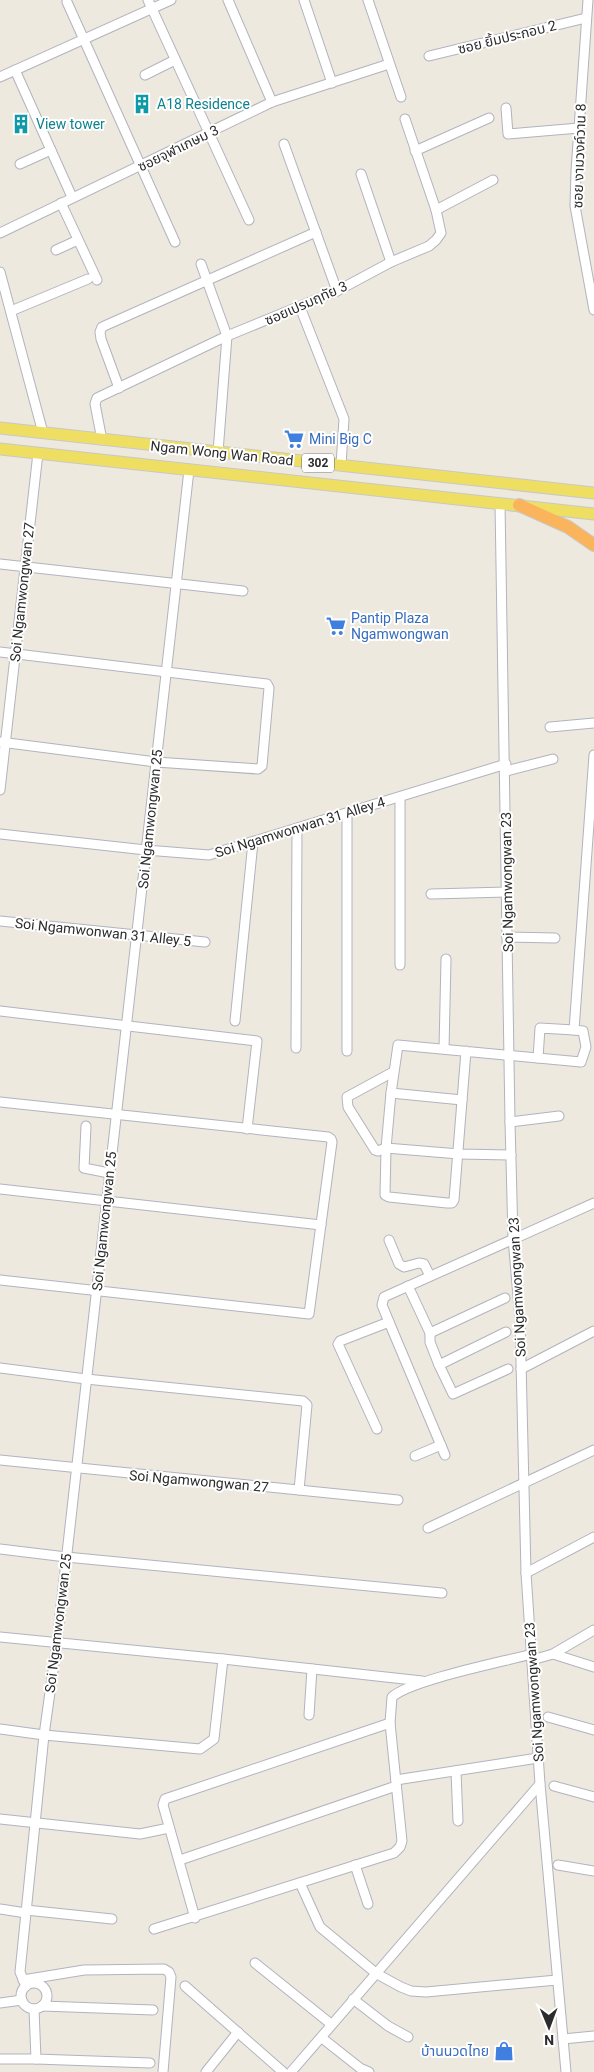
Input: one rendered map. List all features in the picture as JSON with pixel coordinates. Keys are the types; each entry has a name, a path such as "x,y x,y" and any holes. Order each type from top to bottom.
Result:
{"highway":[{"path":"519,505 560,522 594,545"}],"main road":[{"name":"Ngam Wong Wan Road","path":"0,428 594,493"},
{"name":"Ngam Wong Wan Road","path":"0,449 594,514"}],"street":[{"path":"148,0 249,220"},
{"path":"1,74 15,70 171,0"},
{"path":"228,0 272,102"},
{"path":"304,0 332,82"},
{"path":"368,0 401,97"},
{"name":"ซอย งามวงค์วาน 8","path":"588,0 586,18 589,43 579,128 575,206 594,310"},
{"path":"67,2 175,242"},
{"name":"ซอย ยิ้มประกอบ 2","path":"429,56 586,18"},
{"path":"145,75 176,60"},
{"name":"ซอยจุฬาเกษม 3","path":"0,233 272,102 389,64"},
{"path":"15,70 72,197"},
{"path":"506,108 508,134 579,128"},
{"path":"416,151 489,118"},
{"name":"ซอยเปรมฤทัย 3","path":"102,440 96,401 227,336 337,291 391,262 429,246 439,238 441,233 436,210 406,119"},
{"path":"284,144 337,291"},
{"path":"20,164 51,150"},
{"path":"361,174 391,262"},
{"path":"436,210 493,180"},
{"path":"11,311 92,280 78,240 61,203"},
{"path":"119,388 101,339 100,332 102,327 316,232"},
{"path":"56,250 78,240"},
{"path":"201,264 227,336 218,452"},
{"path":"0,272 43,433"},
{"path":"300,307 344,419 341,465"},
{"name":"Soi Ngamwongwan 27","path":"0,790 2,742 38,453"},
{"name":"Soi Ngamwongwan 25","path":"22,2000 26,1911 44,1735 57,1642 189,470"},
{"name":"Soi Ngamwongwan 23","path":"500,503 506,768 508,1055 513,1238 520,1319 526,1574 540,1784 566,2072"},
{"path":"0,564 243,591"},
{"path":"0,652 267,684 269,688 262,766 258,770 156,762 2,742"},
{"path":"550,728 594,723"},
{"path":"574,1030 591,852 594,756"},
{"name":"Soi Ngamwonwan 31 Alley 4","path":"0,834 209,855 400,797 506,768 553,759"},
{"path":"400,797 400,965"},
{"path":"346,1051 347,813"},
{"path":"296,1048 297,828"},
{"path":"235,1021 253,842"},
{"path":"432,894 507,892"},
{"name":"Soi Ngamwonwan 31 Alley 5","path":"0,921 205,942"},
{"path":"507,938 555,938"},
{"path":"444,1049 446,959"},
{"path":"0,1011 257,1040 247,1129"},
{"path":"466,1051 454,1200 452,1203 447,1203 389,1197 385,1194 386,1148 393,1072 398,1045 466,1051 538,1058 582,1062 586,1046 583,1031 540,1028 538,1058"},
{"path":"393,1072 347,1097 348,1107 375,1150 378,1151 386,1148 459,1154 511,1155"},
{"path":"391,1093 462,1100"},
{"path":"0,1102 332,1139 309,1314 0,1280"},
{"path":"510,1122 559,1116"},
{"path":"86,1126 84,1168 109,1173"},
{"path":"0,1189 321,1225"},
{"path":"445,1456 382,1305 384,1297 594,1203"},
{"path":"390,1240 399,1264 404,1267 419,1263 424,1264 430,1276"},
{"path":"408,1286 430,1333 430,1342 453,1394 508,1369"},
{"path":"430,1333 505,1298"},
{"path":"377,1429 338,1344 340,1341 389,1322"},
{"path":"521,1368 594,1331"},
{"path":"439,1365 506,1332"},
{"path":"0,1368 307,1402 299,1490"},
{"path":"415,1456 440,1445"},
{"path":"428,1528 594,1450"},
{"name":"Soi Ngamwongwan 27","path":"0,1460 398,1500"},
{"path":"526,1574 594,1537"},
{"path":"0,1549 442,1593"},
{"path":"154,1929 195,1918 394,1853 400,1847 402,1840 390,1723 392,1697 397,1693 425,1682 532,1657 553,1654 594,1630"},
{"path":"0,1636 425,1682"},
{"path":"553,1654 594,1667"},
{"path":"0,1729 44,1735 200,1749 214,1739 223,1659"},
{"path":"309,1714 312,1669"},
{"path":"548,1717 594,1730"},
{"path":"195,1918 163,1805 165,1799 390,1723"},
{"path":"180,1860 396,1783 538,1758"},
{"path":"456,1771 458,1821"},
{"path":"291,2072 540,1784"},
{"path":"554,1786 594,1797"},
{"path":"0,1819 140,1834 169,1828"},
{"path":"355,1865 368,1904"},
{"path":"558,1865 594,1871"},
{"path":"300,1883 320,1927 377,1974 411,1991 426,1992 557,1980"},
{"path":"0,1909 112,1919"},
{"path":"255,1963 331,2024"},
{"path":"23,1979 84,1970 164,1969 169,1972 171,1977 163,2072"},
{"path":"23,1979 44,1988 46,2000 38,2007 36,2058"},
{"path":"185,1986 283,2072"},
{"path":"353,1999 388,2026 408,2037"},
{"path":"0,2003 22,2000 27,2006 38,2007 152,2010"},
{"path":"206,2072 238,2032"},
{"path":"563,2039 594,2036"},
{"path":"322,2038 360,2068 369,2072"},
{"path":"0,2059 36,2058 150,2062"}],"place":[{"name":"A18 Residence","path":"142,104"},
{"name":"View tower","path":"21,124"},
{"name":"Mini Big C","path":"294,439"},
{"name":"Pantip Plaza Ngamwongwan","path":"336,626"},
{"name":"บ้านนวดไทย","path":"504,2051"}]}
